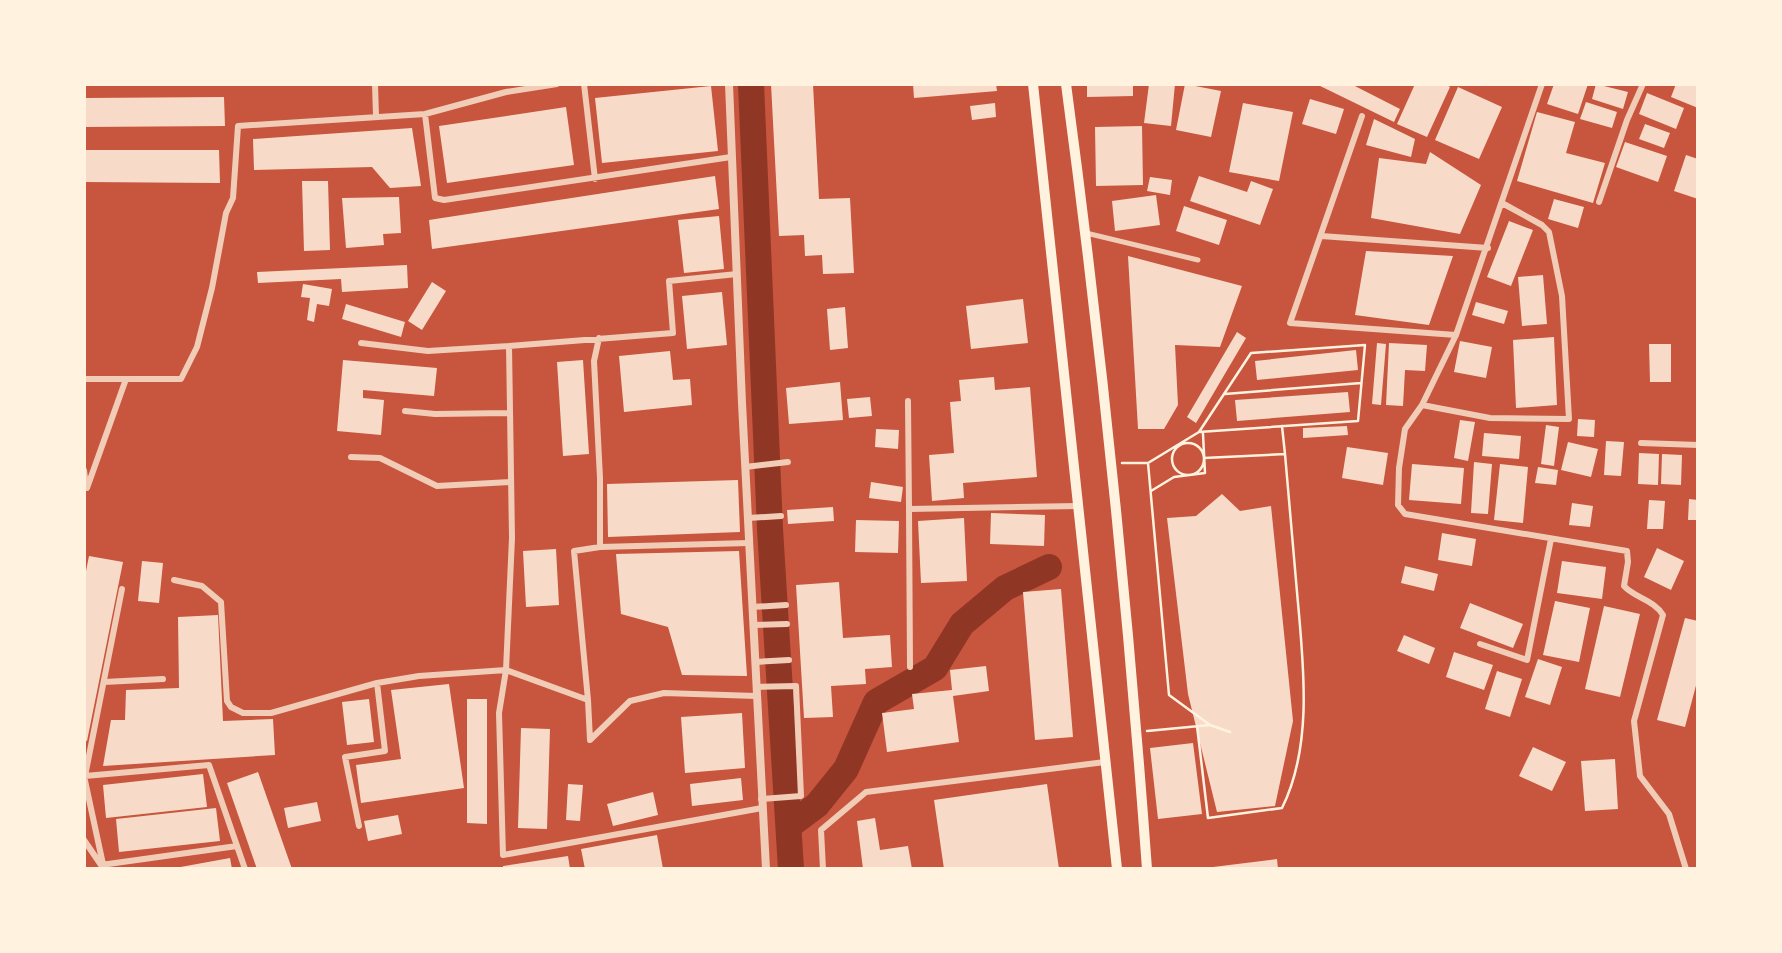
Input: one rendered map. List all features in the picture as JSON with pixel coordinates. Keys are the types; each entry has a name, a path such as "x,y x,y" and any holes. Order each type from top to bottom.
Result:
{"main road":[{"path":"1033,84 1116,869"},
{"path":"1066,84 1112,463 1147,869"}],"street":[{"path":"376,84 376,116"},
{"path":"84,379 181,379 197,347 212,288 226,213 233,198 238,126 425,114 506,88 556,84"},
{"path":"584,84 595,179"},
{"path":"729,84 766,869"},
{"path":"1542,84 1456,335 1422,405 1405,429 1399,468 1398,505 1405,514 1627,551 1628,562 1623,586 1658,607 1663,615 1634,721 1640,776 1669,814 1686,869"},
{"path":"1599,202 1627,120 1643,84"},
{"path":"425,114 435,198 444,200 732,157"},
{"path":"1362,116 1290,323 1456,335"},
{"path":"1422,405 1490,418 1569,419 1562,296 1549,232 1542,225 1502,203"},
{"path":"1086,233 1198,260"},
{"path":"1321,236 1488,247"},
{"path":"361,342 428,351 673,333 669,281 737,274"},
{"path":"599,338 594,361 600,478 600,547"},
{"path":"509,346 512,538 506,670 499,713 503,855 801,796 796,686 757,690 664,692 630,701 590,740 574,551 600,547 749,543"},
{"path":"84,470 87,488 126,379"},
{"path":"908,401 911,667"},
{"path":"405,411 435,414 509,413"},
{"path":"1640,443 1698,445"},
{"path":"351,457 380,458 437,486 511,482"},
{"path":"745,467 788,462"},
{"path":"909,509 1078,506"},
{"path":"748,518 781,516"},
{"path":"1480,644 1527,660 1551,539"},
{"path":"174,580 202,586 221,602 227,701 231,707 243,713 271,713 377,684 419,676 506,670 588,700"},
{"path":"103,867 85,776 122,589"},
{"path":"753,607 786,606"},
{"path":"753,625 787,624"},
{"path":"755,662 789,660"},
{"path":"104,682 163,679"},
{"path":"359,826 345,757 385,751 377,684"},
{"path":"823,869 821,830 866,792 1105,762"},
{"path":"85,776 209,765 245,869"},
{"path":"84,840 103,867"},
{"path":"103,867 237,846"}],"path":[{"path":"1112,463 1147,463 1179,446 1185,443 1194,444 1201,449 1204,458 1198,471 1191,474 1179,471 1173,463 1174,452 1179,446 1201,432 1251,352 1365,345 1358,421 1201,432"},
{"path":"1224,394 1361,383"},
{"path":"1197,726 1208,818 1282,808 1300,750 1305,680 1282,426"},
{"path":"1151,491 1174,477 1205,473 1201,432"},
{"path":"1204,458 1285,454"},
{"path":"1147,463 1169,695 1210,724 1230,732"},
{"path":"1137,732 1210,724"}],"building":[{"path":"771,84 813,84 819,199 850,198 854,273 823,274 822,255 805,256 804,235 779,236"},
{"path":"913,84 996,84 997,91 914,98"},
{"path":"1087,84 1133,84 1133,96 1087,97"},
{"path":"1149,84 1175,84 1171,126 1144,123"},
{"path":"1185,84 1221,91 1211,137 1176,130"},
{"path":"1316,84 1351,84 1400,109 1394,122"},
{"path":"1415,84 1445,84 1450,87 1427,137 1397,124"},
{"path":"1554,84 1588,84 1578,114 1547,104"},
{"path":"1596,84 1628,92 1623,109 1592,99"},
{"path":"1676,84 1698,84 1698,108 1671,97"},
{"path":"711,86 718,151 602,163 595,98"},
{"path":"1458,87 1502,107 1479,159 1435,140"},
{"path":"1647,93 1684,108 1676,129 1639,114"},
{"path":"224,97 225,126 84,127 84,98"},
{"path":"1310,99 1344,109 1336,134 1302,124"},
{"path":"1586,102 1617,112 1612,128 1580,119"},
{"path":"995,103 996,117 972,120 970,106"},
{"path":"1243,103 1293,112 1279,181 1229,172"},
{"path":"566,107 574,165 447,183 439,126"},
{"path":"1537,112 1575,122 1566,153 1605,163 1593,203 1517,181"},
{"path":"1374,119 1415,139 1411,157 1366,145"},
{"path":"1645,124 1670,133 1664,148 1639,139"},
{"path":"1142,126 1143,185 1096,186 1095,127"},
{"path":"412,128 421,186 390,188 372,167 254,170 253,139"},
{"path":"1625,142 1667,156 1658,182 1616,167"},
{"path":"84,150 219,150 220,183 84,182"},
{"path":"1430,152 1481,185 1460,234 1371,218 1379,158 1426,164"},
{"path":"1686,155 1698,159 1698,199 1674,191"},
{"path":"715,176 719,209 432,249 429,220"},
{"path":"1199,176 1247,192 1251,181 1273,189 1260,225 1190,201"},
{"path":"1150,177 1172,180 1170,195 1147,191"},
{"path":"302,181 328,181 330,250 304,251"},
{"path":"1156,195 1160,225 1115,231 1112,201"},
{"path":"399,197 401,233 383,234 384,245 346,248 342,198"},
{"path":"1554,199 1584,207 1578,228 1548,219"},
{"path":"1184,206 1227,220 1219,245 1176,231"},
{"path":"719,216 724,269 684,273 678,220"},
{"path":"1509,221 1533,230 1511,286 1487,277"},
{"path":"1366,251 1453,256 1429,325 1355,315"},
{"path":"1128,256 1242,286 1220,347 1175,345 1178,405 1164,429 1138,429"},
{"path":"407,265 408,288 342,292 341,279 258,283 257,272"},
{"path":"1543,275 1547,324 1522,326 1518,277"},
{"path":"432,282 446,291 422,330 408,321"},
{"path":"303,284 332,289 329,306 317,304 314,322 307,320 310,298 301,297"},
{"path":"722,292 727,345 687,349 682,296"},
{"path":"1023,299 1028,343 971,349 966,306"},
{"path":"1476,302 1508,311 1504,324 1472,315"},
{"path":"346,304 405,322 401,337 342,319"},
{"path":"845,307 848,348 830,350 827,309"},
{"path":"1237,332 1246,338 1196,423 1187,417"},
{"path":"1554,337 1557,405 1516,408 1513,340"},
{"path":"1460,341 1492,347 1486,378 1454,372"},
{"path":"1377,343 1386,344 1381,405 1372,404"},
{"path":"1389,343 1427,345 1425,371 1405,370 1403,406 1386,405"},
{"path":"1649,344 1671,344 1671,382 1650,382"},
{"path":"1356,350 1358,370 1257,380 1255,361"},
{"path":"670,351 673,380 690,379 692,405 624,412 619,356"},
{"path":"343,360 437,368 434,396 363,390 363,398 384,400 381,435 337,431"},
{"path":"583,360 589,454 563,456 557,362"},
{"path":"994,377 995,390 1030,387 1037,477 963,483 964,498 932,501 929,455 954,453 950,402 961,401 959,380"},
{"path":"840,382 843,420 789,424 786,388"},
{"path":"1348,392 1350,412 1237,421 1235,400"},
{"path":"870,397 872,416 849,418 847,399"},
{"path":"1578,419 1595,420 1594,437 1577,436"},
{"path":"1460,420 1475,422 1468,461 1454,458"},
{"path":"1546,425 1559,427 1554,466 1541,464"},
{"path":"1347,426 1348,435 1303,438 1303,428"},
{"path":"876,429 899,430 898,449 875,447"},
{"path":"1484,433 1521,436 1519,459 1482,456"},
{"path":"1606,441 1624,442 1621,476 1604,475"},
{"path":"1568,442 1598,449 1591,477 1561,470"},
{"path":"1347,447 1388,453 1383,485 1342,478"},
{"path":"1639,453 1659,454 1658,485 1638,484"},
{"path":"1662,454 1682,455 1681,485 1661,484"},
{"path":"1474,462 1492,464 1488,514 1471,513"},
{"path":"1412,464 1464,468 1461,504 1409,500"},
{"path":"1500,464 1528,467 1523,523 1494,520"},
{"path":"1538,467 1558,470 1556,485 1535,483"},
{"path":"738,480 740,532 608,537 607,484"},
{"path":"871,482 903,487 901,502 869,498"},
{"path":"1222,494 1240,511 1271,506 1293,721 1275,806 1217,812 1188,694 1167,518 1196,516"},
{"path":"1689,499 1698,500 1698,520 1688,520"},
{"path":"1649,500 1665,501 1663,529 1647,529"},
{"path":"1572,503 1593,506 1590,527 1569,525"},
{"path":"833,507 834,521 788,524 787,510"},
{"path":"991,513 1045,515 1044,546 990,544"},
{"path":"964,518 967,581 921,583 918,521"},
{"path":"856,520 899,521 898,553 855,552"},
{"path":"1442,533 1476,539 1472,566 1438,560"},
{"path":"1657,548 1684,561 1671,590 1644,577"},
{"path":"556,549 559,605 526,607 523,551"},
{"path":"739,551 747,676 682,675 668,627 621,614 616,554"},
{"path":"89,556 123,562 87,741 84,740 84,581"},
{"path":"142,561 163,563 159,603 138,601"},
{"path":"1562,561 1606,567 1602,599 1557,593"},
{"path":"1405,566 1438,574 1434,591 1401,583"},
{"path":"839,582 843,638 890,635 892,667 865,669 866,684 831,686 833,717 804,718 796,585"},
{"path":"1061,589 1073,737 1035,740 1023,592"},
{"path":"1555,601 1590,608 1579,662 1543,655"},
{"path":"1470,603 1523,624 1513,648 1460,628"},
{"path":"1604,606 1640,614 1620,697 1585,689"},
{"path":"218,615 223,721 273,719 275,755 103,766 111,720 125,720 126,690 179,688 178,617"},
{"path":"1685,618 1698,621 1698,678 1685,727 1657,720"},
{"path":"1404,635 1435,648 1429,664 1397,651"},
{"path":"1454,652 1493,665 1484,690 1446,677"},
{"path":"1538,659 1562,667 1550,705 1525,697"},
{"path":"986,666 989,691 953,696 959,742 887,752 882,713 914,709 912,694 952,690 950,670"},
{"path":"1497,671 1522,679 1510,717 1485,709"},
{"path":"449,684 464,788 361,803 356,765 401,759 391,690"},
{"path":"369,699 374,742 347,745 342,702"},
{"path":"467,699 487,699 487,824 467,823"},
{"path":"742,713 745,768 685,773 681,717"},
{"path":"521,728 550,729 547,829 518,828"},
{"path":"1193,743 1202,814 1158,819 1150,748"},
{"path":"1533,747 1566,762 1552,791 1519,776"},
{"path":"1615,759 1618,809 1585,811 1581,761"},
{"path":"258,772 292,869 257,869 227,783"},
{"path":"203,774 207,807 106,818 103,785"},
{"path":"741,778 743,800 692,806 690,784"},
{"path":"568,784 583,785 580,821 566,820"},
{"path":"1047,784 1059,869 944,869 934,800"},
{"path":"653,792 658,815 613,826 607,804"},
{"path":"317,802 321,821 288,828 284,808"},
{"path":"216,808 220,841 119,852 116,819"},
{"path":"398,815 402,834 368,841 364,821"},
{"path":"875,818 880,850 908,846 912,869 863,869 857,821"},
{"path":"657,835 663,869 585,869 581,849"},
{"path":"568,856 570,869 503,869 503,866"},
{"path":"230,858 232,869 175,869 175,868"},
{"path":"1277,859 1278,869 1213,869 1213,867"}],"waterway":[{"path":"751,84 770,529 791,869"},
{"path":"789,826 817,805 846,769 876,702 935,668 962,624 1005,588 1049,567"}]}
